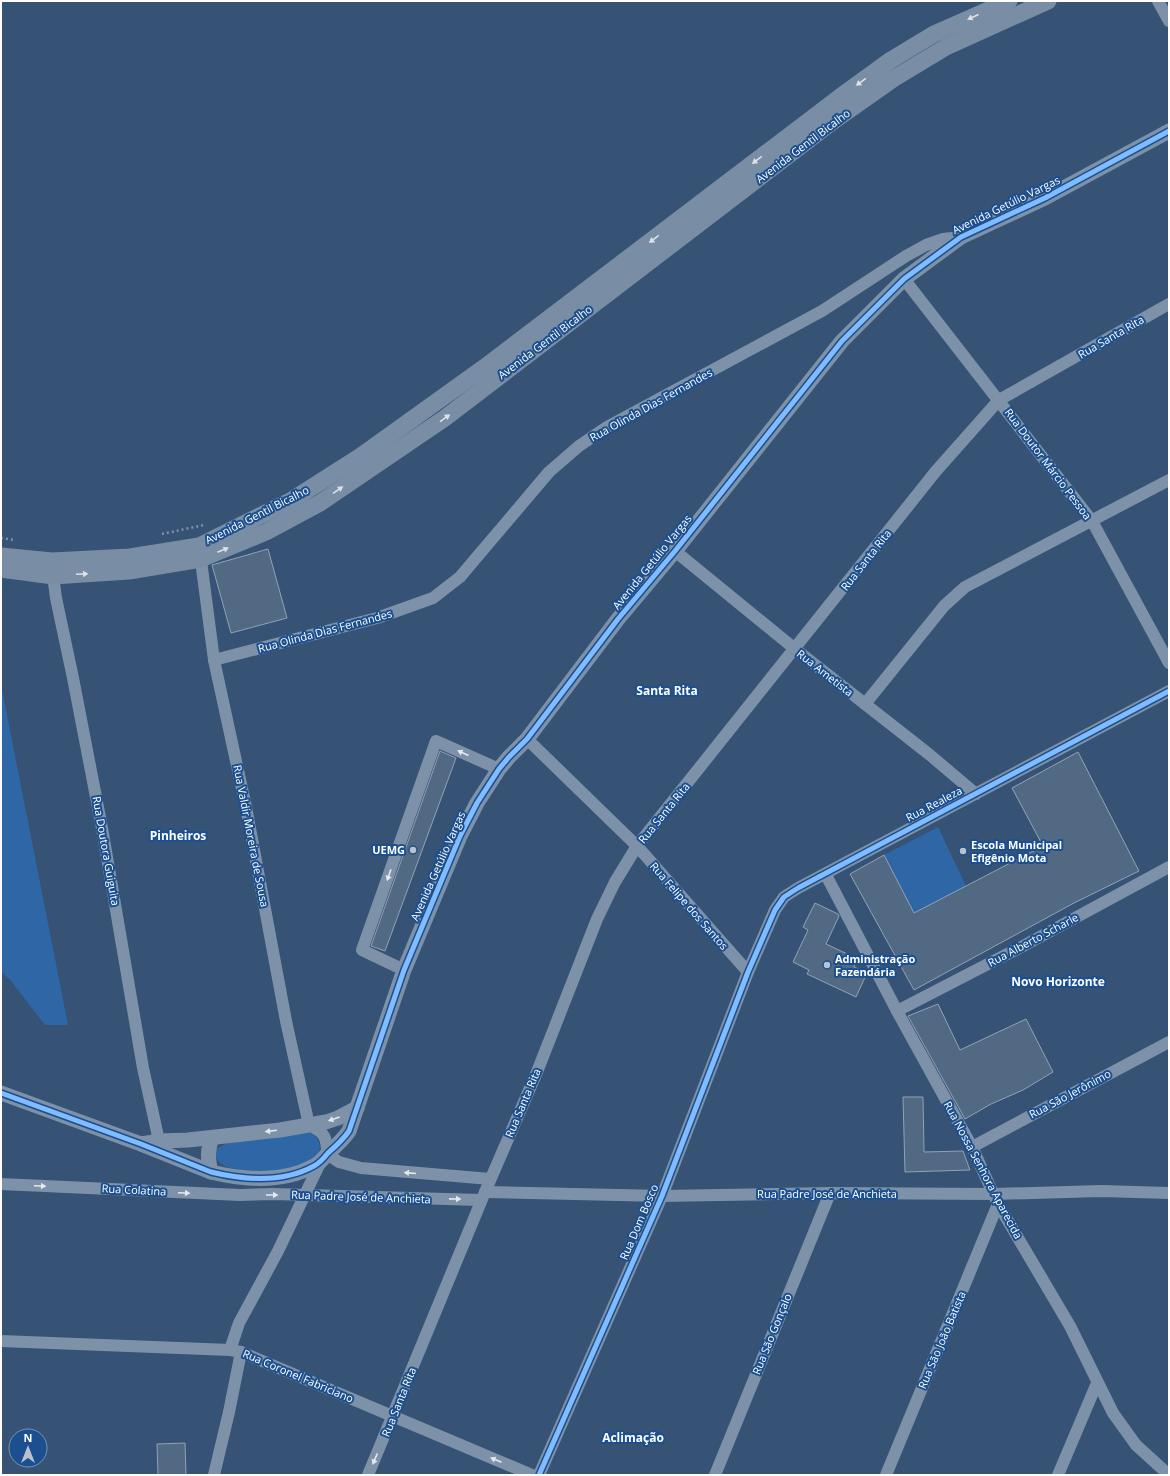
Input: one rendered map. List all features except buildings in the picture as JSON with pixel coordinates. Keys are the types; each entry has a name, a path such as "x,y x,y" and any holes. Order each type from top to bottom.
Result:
{"main road":[{"name":"Avenida Gentil Bicalho","path":"200,552 292,500 361,456 485,367 840,97 891,60 934,34 1009,1"},
{"name":"Avenida Gentil Bicalho","path":"1,569 129,571 266,532 320,503 445,418 832,122 893,79 946,47 1048,1"},
{"name":"Avenida Gentil Bicalho","path":"1,556 52,569"}],"street":[{"path":"1158,1 1169,21"},
{"name":"Avenida Getúlio Vargas","path":"160,1147 216,1173 249,1178 270,1178 292,1175 315,1166 338,1145 349,1131 404,970 460,836 477,803 508,757 527,739 618,619 676,551 842,341 909,275 962,237 1045,198 1169,131"},
{"name":"Rua Olinda Dias Fernandes","path":"214,660 377,618 433,598 460,577 549,472 579,446 607,427 822,311 906,256 926,245 943,239 962,237"},
{"name":"Rua Doutor Márcio Pessoa","path":"906,256 909,275 1000,400 1092,521 1169,663"},
{"name":"Rua Santa Rita","path":"368,1475 490,1179 536,1072 597,919 615,882 638,846 936,470 1000,400 1169,304"},
{"path":"865,704 944,606 965,586 1169,480"},
{"name":"Rua Ametista","path":"676,551 794,649 865,704 976,794"},
{"name":"Rua Valdir Moreira de Sousa","path":"200,552 214,660 246,808 286,1021 309,1125"},
{"name":"Rua Doutora Guiguita","path":"52,569 102,828 143,1068 160,1147"},
{"name":"Rua Realeza","path":"748,972 775,910 784,897 798,888 1169,691"},
{"name":"Rua Felipe dos Santos","path":"527,739 638,846 748,972"},
{"path":"404,970 362,950 436,741 499,769"},
{"name":"Rua Alberto Scharle","path":"897,1011 1169,867"},
{"name":"Rua Nossa Senhora Aparecida","path":"826,874 897,1011 972,1147 996,1199 1070,1326 1097,1384 1113,1413 1136,1445 1169,1475"},
{"name":"Rua Dom Bosco","path":"539,1475 662,1196 748,972"},
{"name":"Rua São Jerônimo","path":"972,1147 1169,1042"},
{"path":"1,1093 141,1144 160,1147 212,1138 309,1125 338,1118 357,1108"},
{"path":"214,1475 229,1412 235,1376 235,1351 239,1323 278,1251 324,1158 327,1142 324,1134 318,1129 309,1125"},
{"path":"212,1138 209,1145 209,1161 216,1173 240,1195"},
{"path":"324,1158 360,1168 490,1179"},
{"name":"Rua Colatina","path":"1,1184 240,1195"},
{"name":"Rua Padre José de Anchieta","path":"240,1195 662,1196 830,1193 996,1199 1101,1191 1169,1194"},
{"name":"Rua São Gonçalo","path":"715,1475 830,1193"},
{"name":"Rua São João Batista","path":"886,1475 996,1199"},
{"name":"Rua Coronel Fabriciano","path":"1,1341 235,1351 532,1475"},
{"path":"1058,1475 1097,1384"}],"path":[{"path":"159,535 206,524"},
{"path":"1,538 16,540"}],"shaded area":[{"path":"1,684 68,1025 45,1025 11,981 1,971"},
{"path":"938,827 966,886 914,913 884,855"},
{"path":"301,1131 313,1133 319,1142 320,1147 317,1157 295,1168 268,1172 245,1171 226,1167 217,1159 215,1152 217,1148 228,1143"}],"cycle path":[{"path":"1,1093 141,1144 211,1172 224,1175 250,1178 276,1177 302,1171 320,1162 349,1131 404,970 460,836 477,803 499,769 527,739 618,619 675,551 842,341 904,279 961,237 1045,198 1169,131"},
{"path":"539,1475 662,1196 748,972 775,910 784,897 798,888 1169,691"}],"place":[{"name":"UEMG","path":"413,850"},
{"name":"Escola Municipal Efigênio Mota","path":"963,851"},
{"name":"Administração Fazendária","path":"827,965"}],"district":[{"name":"Santa Rita","path":"667,691"},
{"name":"Pinheiros","path":"178,836"},
{"name":"Novo Horizonte","path":"1058,982"},
{"name":"Aclimação","path":"633,1438"}]}
